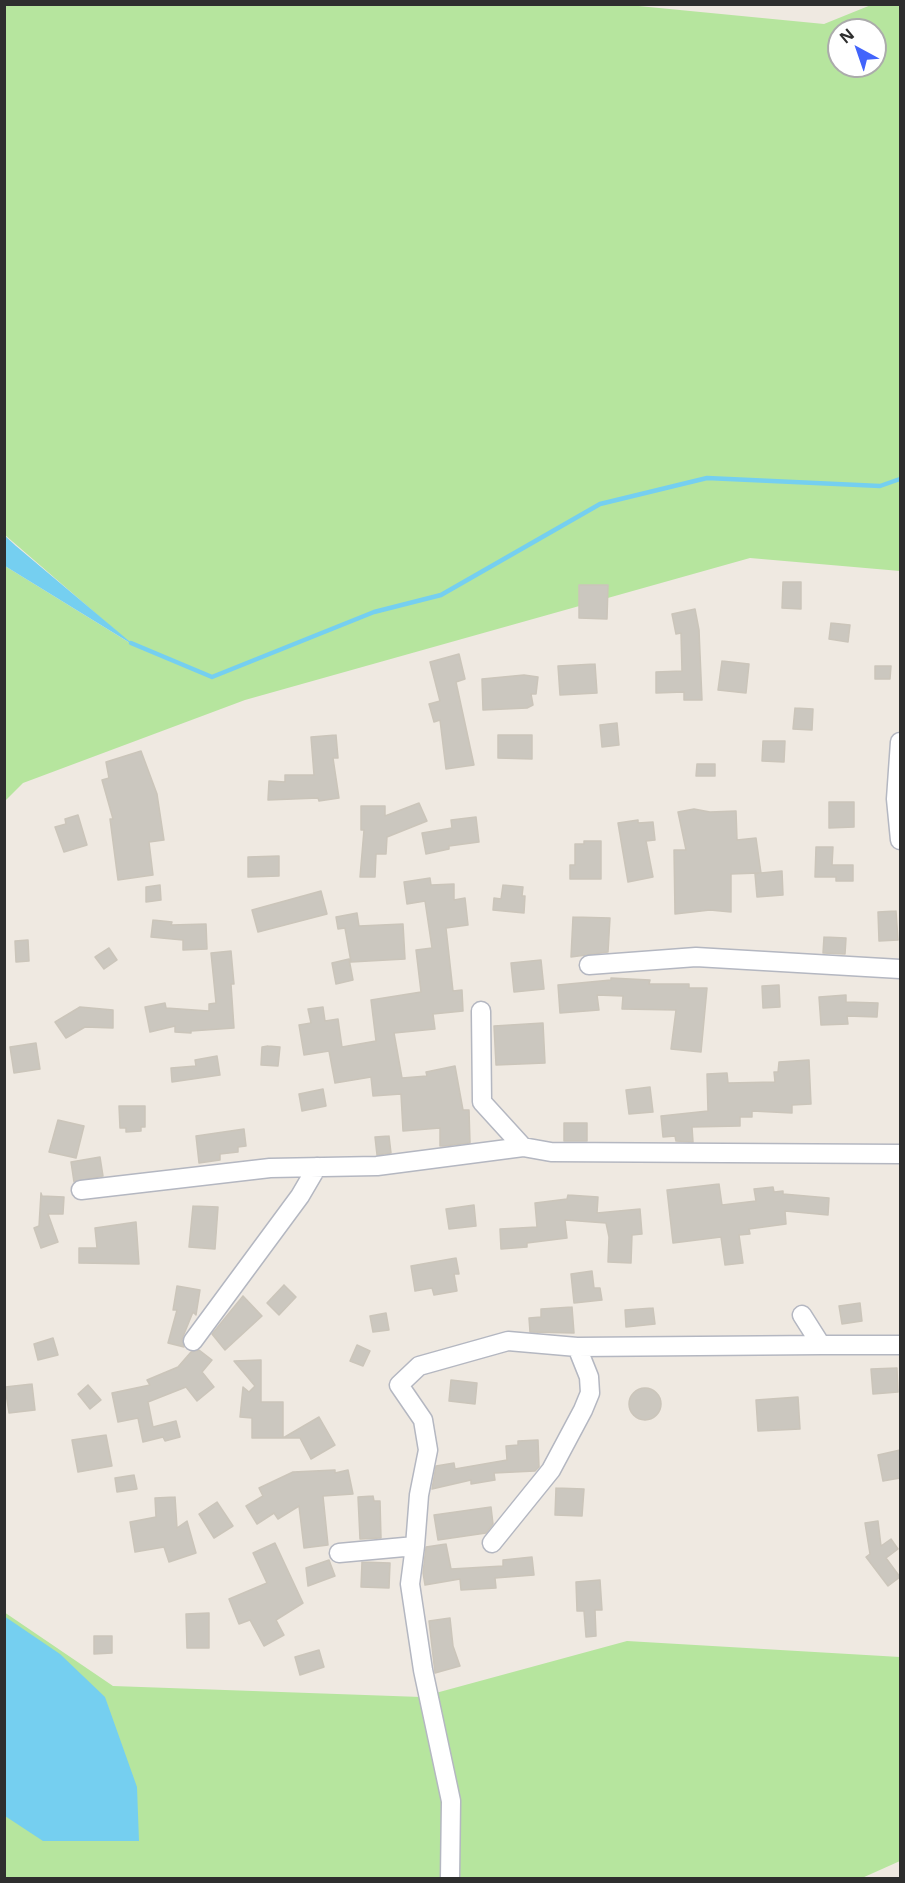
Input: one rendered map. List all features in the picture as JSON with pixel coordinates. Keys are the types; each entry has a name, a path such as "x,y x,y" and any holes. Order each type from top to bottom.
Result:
{"street":[{"path":"900,742 896,799 900,840"},
{"path":"589,965 696,957 900,969"},
{"path":"481,1011 482,1102 523,1147"},
{"path":"81,1190 270,1168 377,1166 523,1147 551,1152 900,1154"},
{"path":"193,1341 300,1196 317,1167"},
{"path":"802,1315 821,1345"},
{"path":"450,1878 451,1801 423,1670 410,1584 419,1495 428,1450 423,1420 399,1385 407,1375 419,1366 436,1360 508,1341 577,1347 900,1345"},
{"path":"492,1543 552,1470 590,1394 577,1347"},
{"path":"339,1553 415,1546"}],"green space":[{"path":"618,4 827,23 827,78 887,78 887,18 839,18 871,5 900,5 900,571 750,558 245,700 23,783 5,801 5,566 130,643 5,535 5,5"},
{"path":"4,1612 113,1686 421,1697 627,1641 900,1657 900,1861 862,1878 5,1878"}],"water":[{"path":"4,535 16,546 135,646 5,566"},
{"path":"4,1616 60,1654 105,1697 137,1787 139,1841 43,1841 5,1816"}],"building":[{"path":"783,582 801,582 801,609 782,608"},
{"path":"579,585 608,585 607,619 579,618"},
{"path":"695,609 699,630 702,700 684,700 684,692 656,693 656,672 682,671 681,633 676,634 672,614"},
{"path":"831,623 850,625 848,642 829,639"},
{"path":"459,654 465,679 456,682 474,765 446,769 440,720 434,722 429,704 440,701 430,662"},
{"path":"722,661 749,664 746,693 718,690"},
{"path":"595,664 597,693 560,695 558,666"},
{"path":"875,666 891,666 890,679 875,679"},
{"path":"524,675 538,677 536,694 531,694 533,705 527,708 483,710 482,679"},
{"path":"795,708 813,709 812,730 793,729"},
{"path":"617,723 619,745 602,747 600,725"},
{"path":"336,735 338,758 333,758 339,798 319,801 318,798 268,800 269,781 285,782 285,775 314,775 311,737"},
{"path":"498,735 532,735 532,759 498,758"},
{"path":"763,741 785,741 784,762 762,761"},
{"path":"141,751 157,794 164,840 149,842 153,875 118,880 110,819 113,819 102,780 109,778 106,762"},
{"path":"697,764 715,764 715,776 696,776"},
{"path":"829,802 854,802 854,827 829,828"},
{"path":"419,803 427,821 387,837 386,854 376,854 375,877 360,877 364,830 361,830 361,806 385,806 385,816"},
{"path":"694,809 710,812 736,811 737,840 756,838 761,873 782,871 783,895 757,897 755,874 759,873 731,874 731,912 710,910 675,914 674,850 686,850 678,812"},
{"path":"78,815 87,845 64,852 55,827 66,824 65,819"},
{"path":"476,817 479,842 449,846 449,849 426,854 422,833 452,828 451,820"},
{"path":"638,820 638,823 653,822 655,840 646,841 653,877 628,882 618,823"},
{"path":"584,841 601,841 601,879 570,879 570,865 575,865 575,844 584,844"},
{"path":"816,847 833,847 832,865 853,865 853,881 836,881 836,877 815,877"},
{"path":"279,856 279,876 248,877 248,857"},
{"path":"430,878 431,885 454,884 454,900 465,898 468,925 446,928 453,991 462,990 463,1011 433,1014 435,1029 394,1033 402,1078 427,1076 426,1072 455,1066 463,1110 469,1110 470,1143 444,1146 440,1146 440,1128 403,1131 401,1094 373,1096 371,1077 335,1083 329,1051 304,1055 299,1025 311,1023 308,1009 323,1007 325,1021 338,1019 342,1047 376,1041 371,1000 421,992 416,950 432,948 425,901 407,904 404,882"},
{"path":"160,885 161,900 146,902 146,887"},
{"path":"503,885 523,887 524,913 493,910 494,898 501,899"},
{"path":"321,891 327,914 258,932 252,910"},
{"path":"896,911 898,940 879,941 878,912"},
{"path":"357,913 359,926 403,924 405,959 351,962 345,928 338,929 336,917"},
{"path":"573,917 610,918 608,952 571,957"},
{"path":"153,920 172,922 171,925 206,924 207,949 183,950 183,940 151,937"},
{"path":"824,937 846,938 845,954 823,953"},
{"path":"28,940 29,961 16,962 15,941"},
{"path":"109,948 117,960 104,969 95,957"},
{"path":"231,951 234,1028 191,1031 191,1033 175,1032 175,1026 150,1032 145,1007 165,1003 166,1008 209,1011 209,1004 216,1003 211,953"},
{"path":"349,959 353,980 336,984 332,963"},
{"path":"541,960 544,989 514,992 511,963"},
{"path":"611,978 650,980 649,984 689,984 689,988 707,988 701,1052 671,1049 676,1010 622,1009 623,996 597,995 599,1010 560,1013 558,985 611,980"},
{"path":"779,985 780,1007 763,1008 762,986"},
{"path":"846,995 846,1002 878,1003 877,1017 847,1016 848,1024 821,1025 819,997"},
{"path":"80,1007 113,1010 113,1028 85,1027 66,1038 55,1022"},
{"path":"543,1023 545,1063 496,1065 494,1026"},
{"path":"36,1043 40,1069 14,1073 10,1047"},
{"path":"262,1047 280,1047 278,1066 261,1065"},
{"path":"217,1056 220,1075 172,1082 171,1068 196,1066 195,1060"},
{"path":"809,1060 811,1104 792,1105 792,1113 752,1111 752,1117 740,1117 740,1126 692,1127 693,1142 676,1141 675,1136 663,1137 661,1116 708,1111 707,1074 727,1073 728,1083 775,1082 774,1072 778,1072 779,1062"},
{"path":"650,1087 653,1112 629,1114 626,1090"},
{"path":"323,1089 326,1106 302,1111 299,1094"},
{"path":"119,1106 145,1106 145,1127 141,1127 141,1131 126,1132 126,1128 120,1128"},
{"path":"58,1120 84,1126 76,1158 49,1152"},
{"path":"564,1123 587,1123 587,1141 564,1141"},
{"path":"244,1129 246,1146 238,1147 238,1152 220,1154 220,1160 199,1163 196,1136"},
{"path":"389,1136 391,1153 377,1155 375,1137"},
{"path":"100,1157 103,1176 74,1182 71,1162"},
{"path":"719,1184 722,1205 756,1201 754,1189 773,1187 774,1192 783,1191 783,1194 829,1198 828,1215 785,1211 786,1224 749,1229 750,1234 739,1235 743,1263 725,1265 721,1237 673,1243 667,1190"},
{"path":"41,1193 42,1196 64,1197 63,1214 48,1214 58,1242 41,1248 34,1228 39,1226"},
{"path":"568,1195 598,1197 597,1213 640,1209 642,1234 632,1235 631,1263 608,1262 609,1237 606,1223 565,1220 567,1238 527,1243 527,1247 501,1249 500,1229 537,1227 535,1203 567,1199"},
{"path":"474,1205 476,1226 449,1229 446,1209"},
{"path":"193,1206 218,1207 215,1249 189,1247"},
{"path":"136,1222 139,1264 79,1263 79,1248 97,1248 95,1228"},
{"path":"456,1258 459,1274 454,1274 457,1291 434,1295 432,1288 415,1291 411,1266"},
{"path":"592,1271 594,1288 600,1288 602,1300 574,1303 571,1274"},
{"path":"284,1285 296,1297 279,1315 267,1303"},
{"path":"177,1286 200,1290 196,1315 193,1312 182,1339 184,1347 168,1343 177,1310 173,1310"},
{"path":"243,1296 262,1316 225,1350 212,1334"},
{"path":"860,1303 862,1321 842,1324 839,1306"},
{"path":"572,1307 574,1333 530,1332 529,1318 541,1317 541,1309"},
{"path":"653,1308 655,1324 626,1327 625,1310"},
{"path":"386,1313 389,1330 373,1332 370,1316"},
{"path":"53,1338 58,1355 38,1360 34,1344"},
{"path":"357,1345 370,1351 363,1366 350,1361"},
{"path":"199,1350 212,1360 202,1372 214,1387 197,1401 186,1387 148,1402 153,1427 176,1421 180,1437 165,1441 163,1437 143,1442 138,1418 118,1422 112,1393 150,1385 147,1380 178,1367 191,1352"},
{"path":"261,1360 261,1402 283,1402 283,1438 252,1438 252,1418 240,1417 243,1387 249,1392 255,1386 234,1361"},
{"path":"897,1368 898,1392 873,1394 871,1369"},
{"path":"451,1380 477,1383 475,1404 449,1401"},
{"path":"32,1384 35,1410 9,1413 5,1387"},
{"path":"88,1385 101,1400 90,1409 78,1394"},
{"path":"645,1388 656,1393 661,1404 656,1415 645,1420 634,1415 629,1404 634,1393"},
{"path":"798,1397 800,1429 758,1431 756,1400"},
{"path":"319,1417 335,1445 311,1459 300,1438 283,1438"},
{"path":"106,1435 112,1466 78,1472 72,1440"},
{"path":"538,1440 539,1467 535,1471 494,1473 495,1480 471,1484 471,1480 432,1489 436,1466 454,1463 455,1469 507,1460 506,1446 518,1445 518,1441"},
{"path":"900,1450 900,1478 883,1481 878,1455"},
{"path":"335,1470 335,1473 348,1470 353,1494 323,1496 328,1545 304,1548 299,1506 278,1519 274,1513 257,1524 246,1506 263,1496 259,1488 293,1472"},
{"path":"134,1475 137,1489 117,1492 115,1478"},
{"path":"556,1488 584,1489 582,1516 555,1515"},
{"path":"373,1496 374,1501 380,1501 381,1538 360,1539 358,1497"},
{"path":"175,1497 177,1528 187,1521 196,1553 169,1562 164,1547 135,1552 130,1522 156,1517 155,1498"},
{"path":"217,1502 233,1526 214,1538 199,1514"},
{"path":"491,1507 493,1524 486,1533 438,1540 434,1515"},
{"path":"878,1521 881,1546 891,1539 898,1549 886,1558 900,1577 888,1586 866,1557 870,1554 865,1523"},
{"path":"275,1543 303,1603 276,1620 284,1635 264,1646 250,1620 239,1624 229,1599 267,1583 253,1553"},
{"path":"446,1544 451,1569 503,1566 503,1560 532,1557 534,1575 495,1578 496,1588 461,1590 460,1579 425,1585 423,1573 426,1547"},
{"path":"329,1560 335,1576 308,1586 306,1568"},
{"path":"362,1562 390,1563 389,1588 361,1587"},
{"path":"600,1580 602,1610 595,1610 596,1636 586,1637 584,1611 577,1611 576,1582"},
{"path":"209,1613 209,1648 187,1648 186,1614"},
{"path":"450,1618 453,1646 460,1666 435,1673 429,1621"},
{"path":"94,1636 112,1636 112,1653 94,1654"},
{"path":"319,1650 324,1667 300,1675 295,1657"}],"waterway":[{"path":"131,643 212,677 374,612 441,595 600,504 707,478 880,486 900,479"}]}
